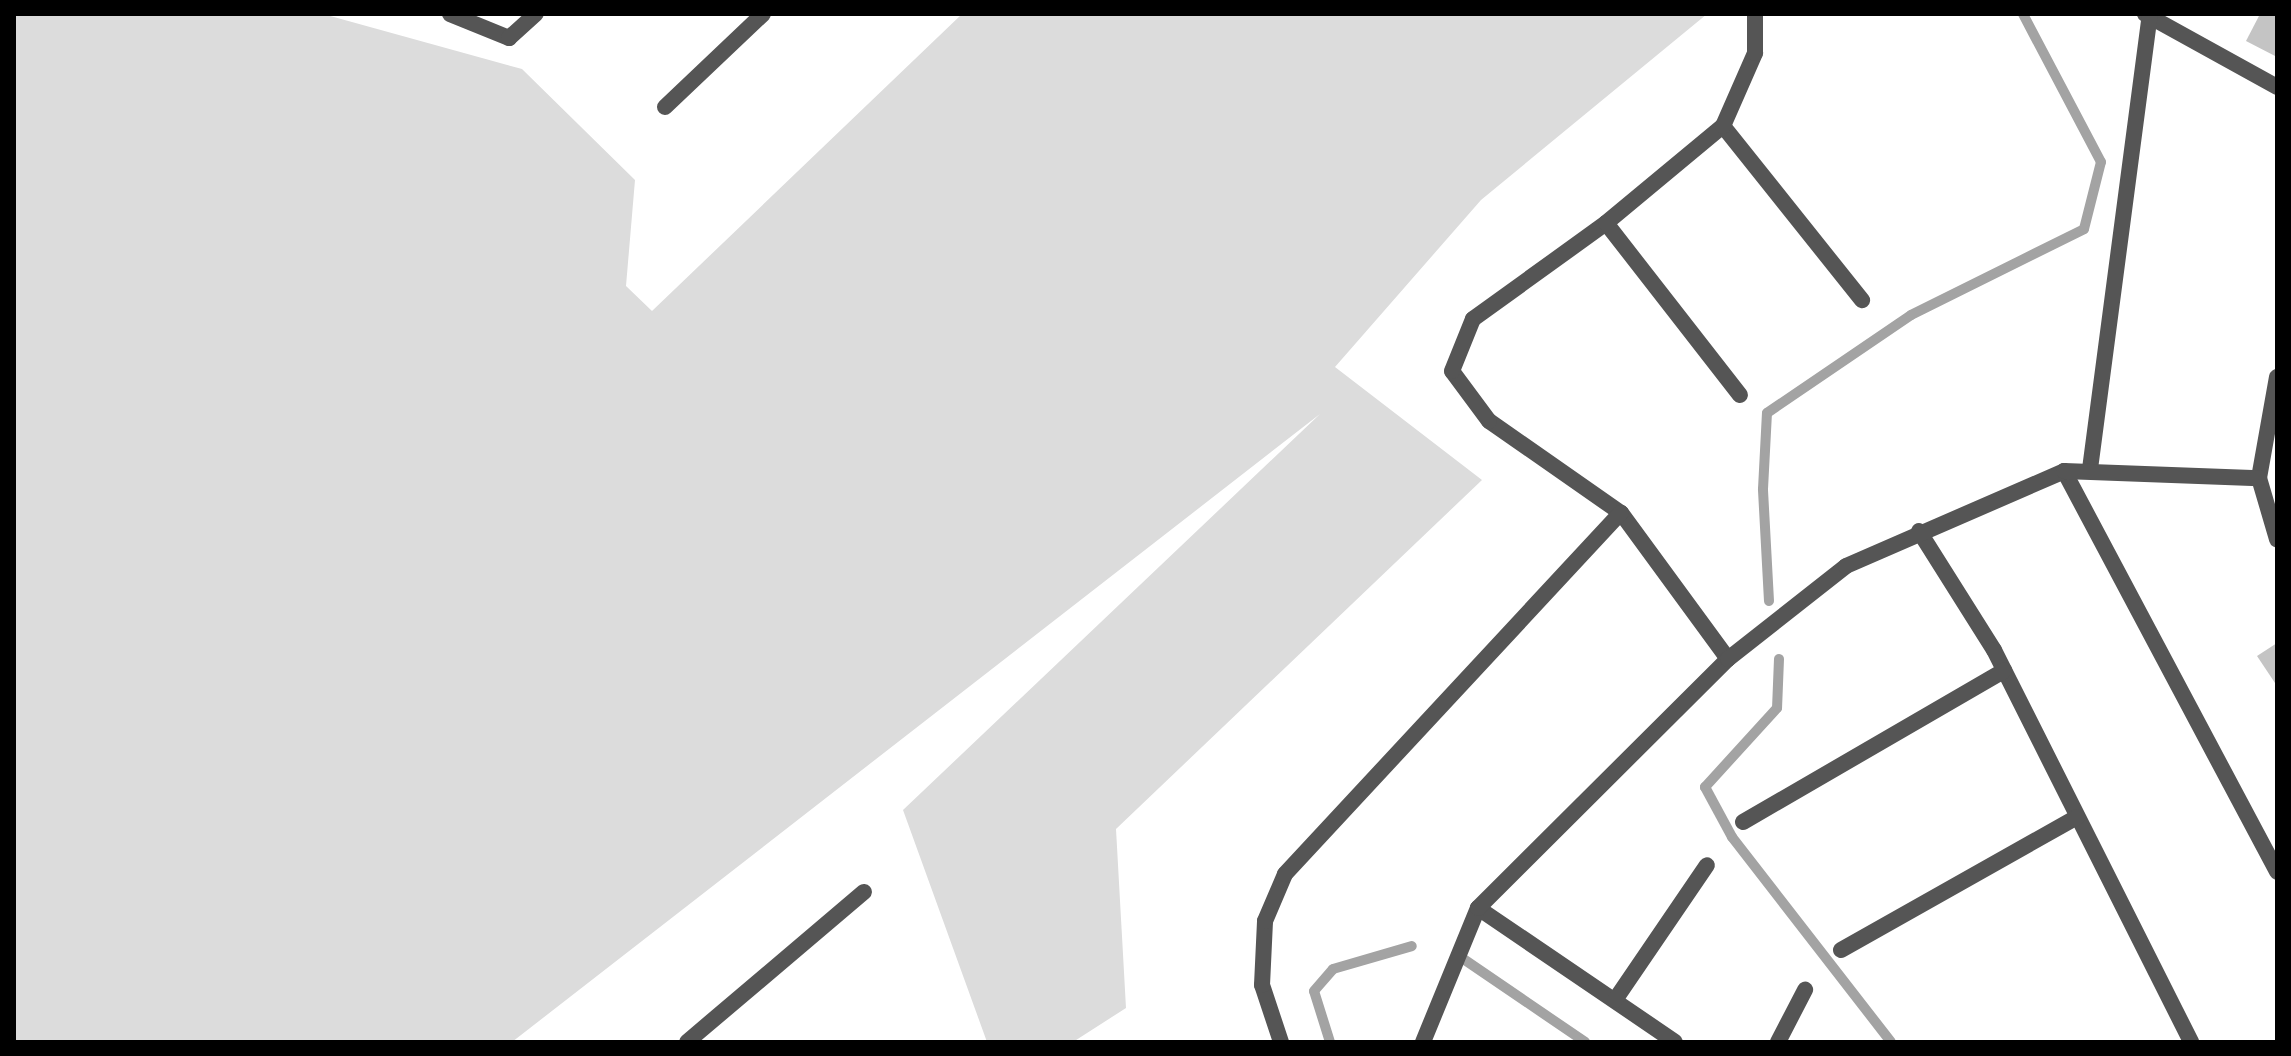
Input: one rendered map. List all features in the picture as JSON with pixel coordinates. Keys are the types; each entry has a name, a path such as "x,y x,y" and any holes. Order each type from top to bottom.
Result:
{"street":[{"path":"450,14 509,38 536,14"},
{"path":"665,107 763,14"},
{"path":"1728,659 1621,513 1489,421 1452,371 1473,319 1606,223 1723,126 1755,53 1755,14"},
{"path":"2090,469 2148,15 2277,87"},
{"path":"1723,126 1862,300"},
{"path":"1606,223 1740,395"},
{"path":"2277,377 2259,478 2277,539"},
{"path":"1423,1042 1478,908 1728,659 1846,566 1919,531 2064,471 2090,469 2259,478"},
{"path":"2064,471 2277,872"},
{"path":"1281,1042 1262,985 1265,921 1285,874 1621,513"},
{"path":"1919,531 2004,671 2191,1042"},
{"path":"1743,822 2004,671"},
{"path":"1841,950 2077,817"},
{"path":"1615,1000 1707,865"},
{"path":"687,1042 864,892"},
{"path":"1478,908 1675,1042"},
{"path":"1778,1042 1805,990"}],"shaded area":[{"path":"14,14 323,14 522,69 635,180 626,286 652,311 962,14 1707,14 1481,200 1335,367 1482,480 1116,829 1126,1008 1073,1042 987,1042 903,810 1320,414 512,1042 14,1042"}],"building":[{"path":"2260,14 2277,14 2277,57 2246,41"},
{"path":"2277,643 2277,682 2275,683 2257,656"}],"waterway":[{"path":"1769,601 1763,489 1767,413 1911,315 2084,229 2101,162 2023,14"},
{"path":"1779,659 1777,708 1705,787 1732,837 1891,1042"},
{"path":"1330,1042 1314,991 1333,969 1412,946"},
{"path":"1462,958 1585,1042"}]}
